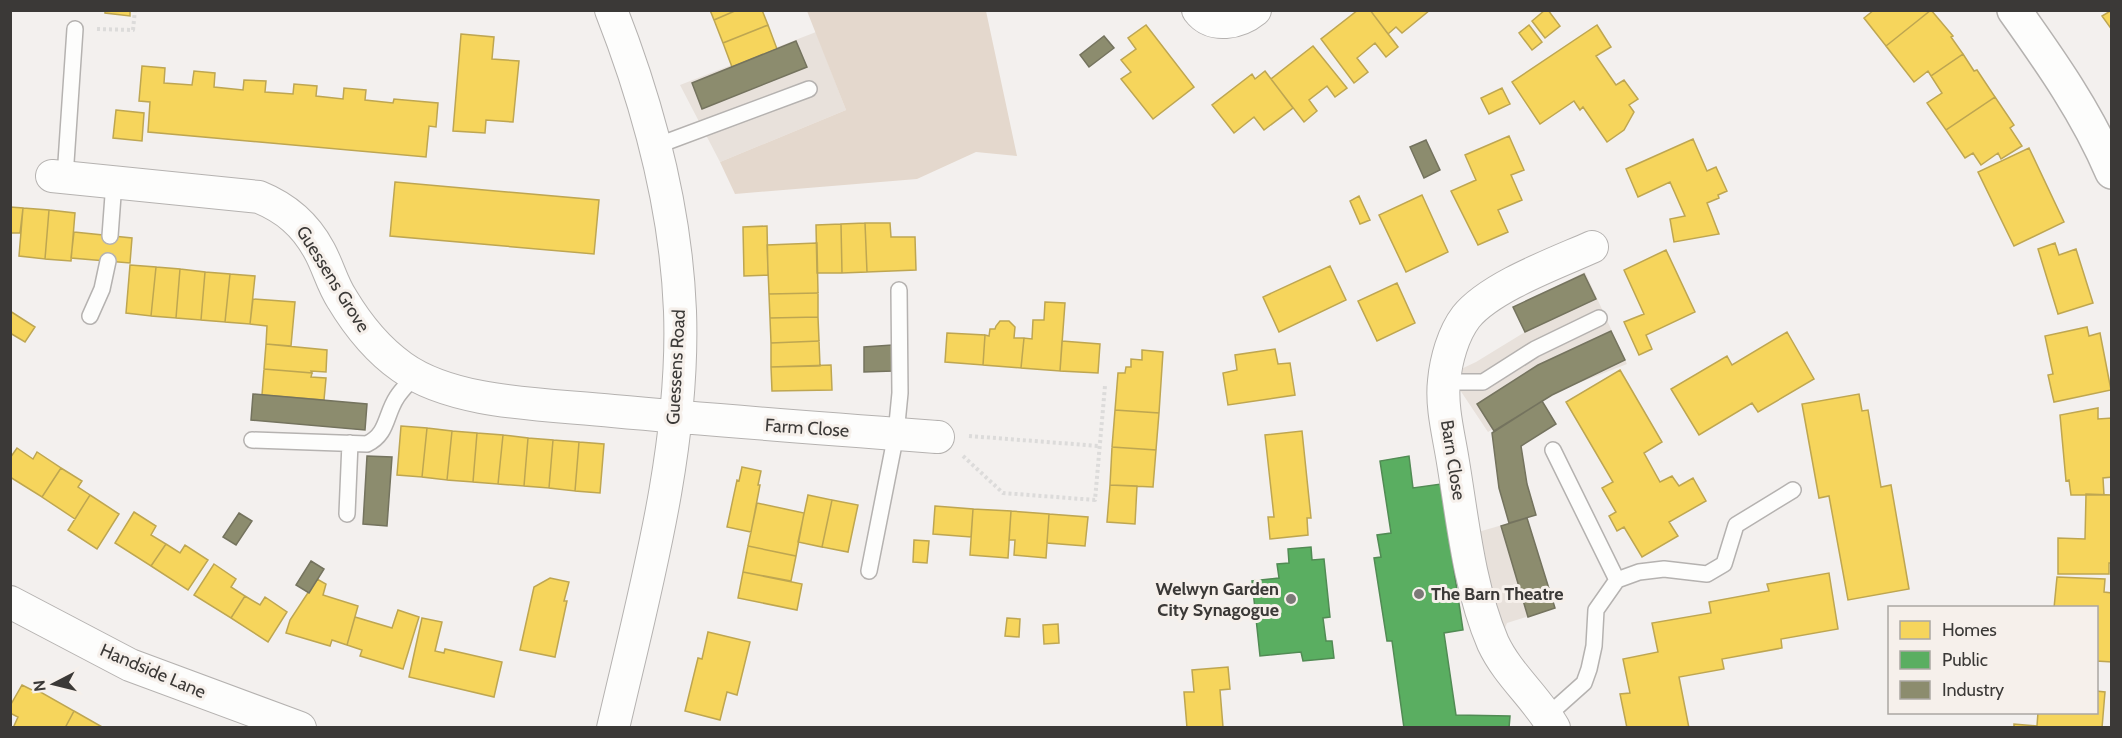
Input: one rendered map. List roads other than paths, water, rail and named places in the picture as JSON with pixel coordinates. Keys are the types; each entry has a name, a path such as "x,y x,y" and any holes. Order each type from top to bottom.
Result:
{"street":[{"name":"Guessens Road","path":"611,10 634,69 668,198 680,312 676,417 661,511 613,728"},
{"path":"1198,10 1215,22 1230,23 1255,10"},
{"path":"2014,10 2055,68 2099,143 2112,171"},
{"name":"Guessens Grove","path":"59,177 260,197 279,205 298,220 318,249 341,299 372,341 402,368 436,385 477,398 676,417"},
{"name":"Barn Close","path":"1551,722 1507,669 1480,607 1467,551 1444,407 1443,382 1455,336 1466,318 1479,304 1499,290 1592,247"},
{"name":"Farm Close","path":"676,417 938,437"},
{"name":"Handside Lane","path":"10,602 130,665 281,725"}],"lane":[{"path":"59,177 75,29"},
{"path":"656,146 809,88"},
{"path":"110,236 114,182"},
{"path":"90,316 102,289 108,261"},
{"path":"869,571 897,434 900,393 899,290"},
{"path":"1443,382 1483,382 1535,349 1599,318"},
{"path":"252,441 367,444 382,434 397,396 416,374"},
{"path":"347,514 350,443"},
{"path":"1553,450 1617,580"},
{"path":"1551,722 1584,683 1594,646 1596,610 1617,580 1639,572 1664,569 1707,574 1724,564 1736,525 1793,490"}],"place":[{"name":"The Barn Theatre","path":"1419,594"},
{"name":"Welwyn Garden City Synagogue","path":"1291,599"}]}
